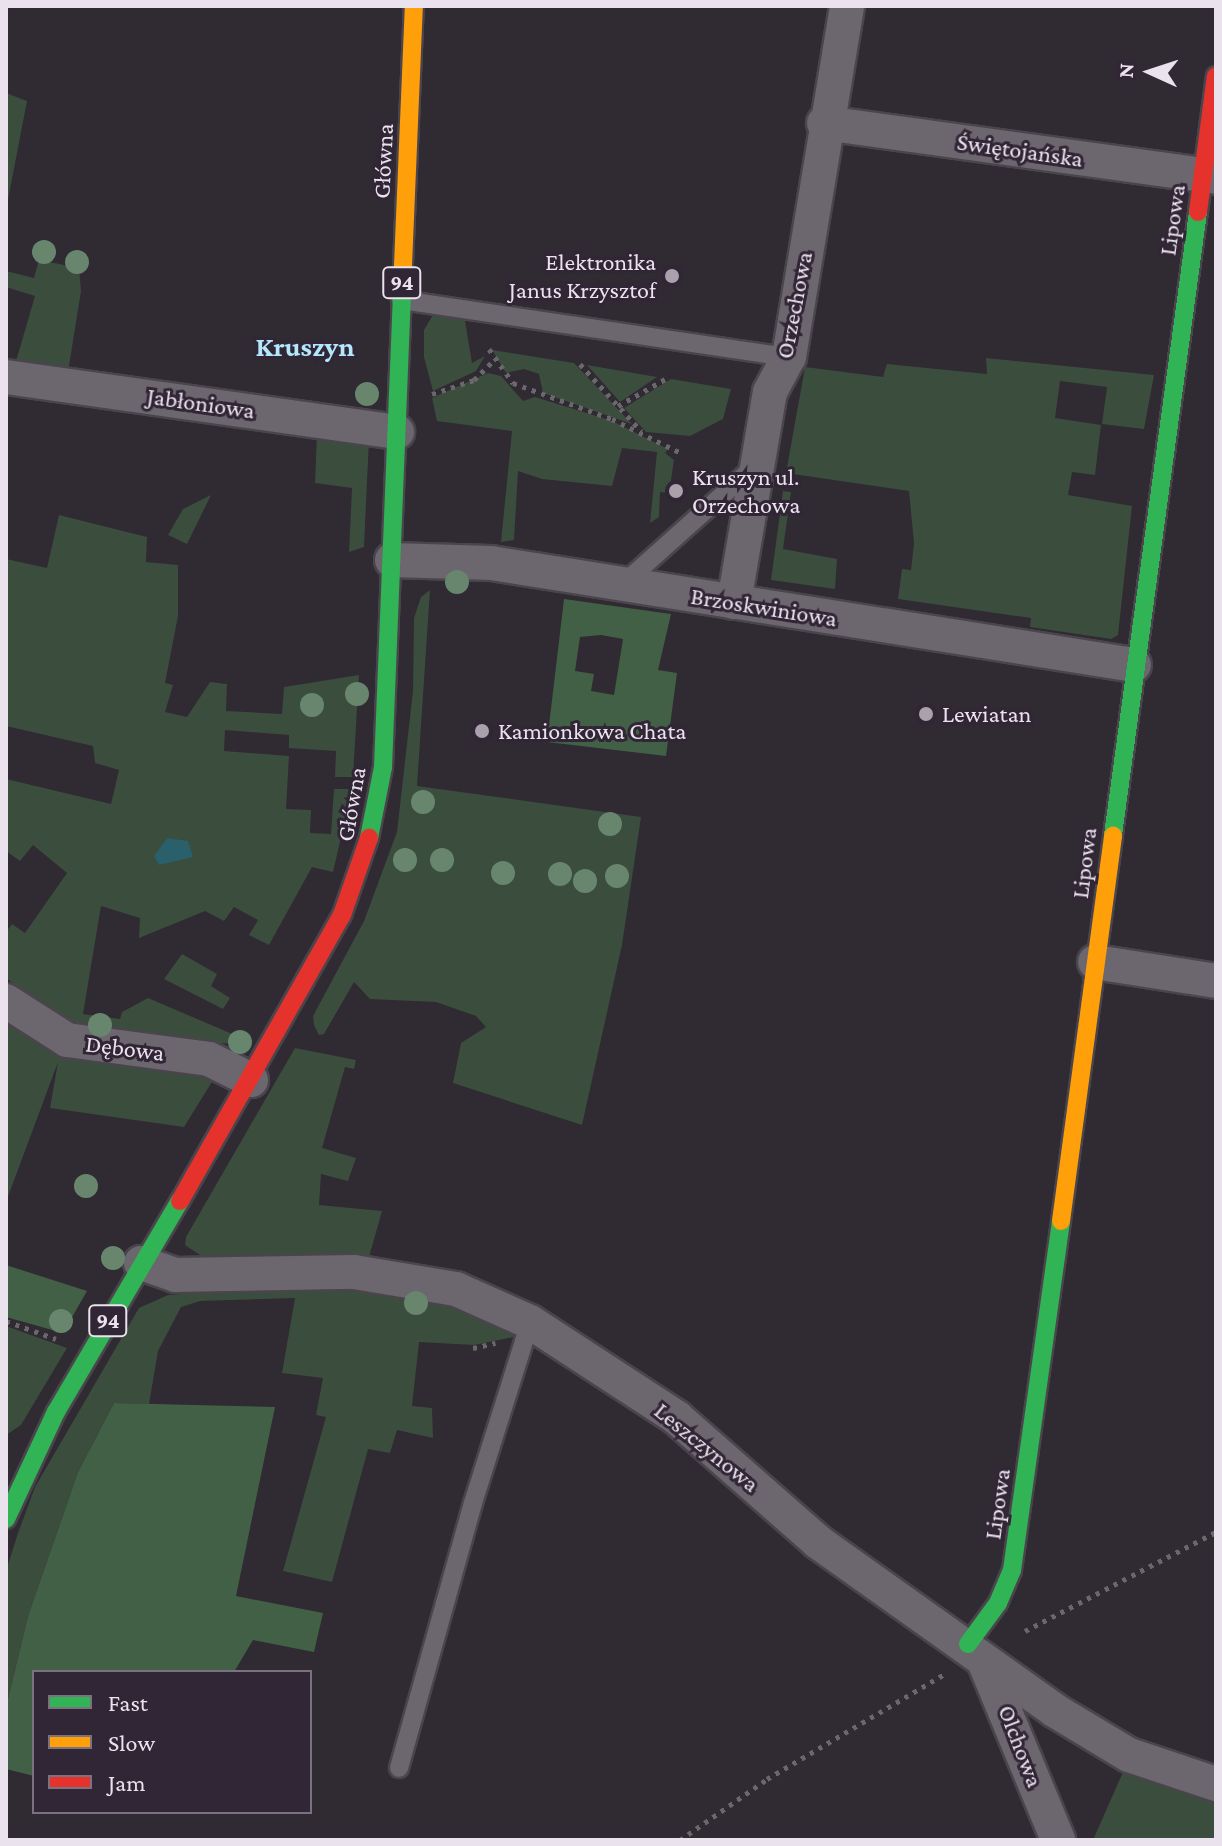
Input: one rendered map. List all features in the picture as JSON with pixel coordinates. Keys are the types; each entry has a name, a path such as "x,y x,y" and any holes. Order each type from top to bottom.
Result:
{"main road":[{"name":"Główna","path":"6,1519 13,1477 251,1080 342,915 367,851 383,767 414,6"},
{"name":"Lipowa","path":"974,1649 1012,1570 1134,665 1210,176 1216,76"}],"street":[{"name":"Orzechowa","path":"734,602 770,392 789,357 824,123 847,6"},
{"name":"Świętojańska","path":"824,123 1210,176"},
{"name":"Jabłoniowa","path":"6,377 397,432"},
{"name":"Brzoskwiniowa","path":"392,560 491,563 1134,665"},
{"path":"1095,962 1216,981"},
{"name":"Dębowa","path":"6,1001 67,1040 209,1059 251,1080"},
{"name":"Leszczynowa","path":"141,1263 175,1275 354,1272 456,1289 530,1322 677,1418 818,1542 974,1649 1054,1710 1129,1755 1216,1784"},
{"name":"Olchowa","path":"974,1649 1058,1840"}],"lane":[{"path":"401,300 789,357"},
{"path":"623,584 757,464"},
{"path":"399,1768 473,1503 530,1322"}],"path":[{"path":"489,349 493,361 513,383 645,434 681,453"},
{"path":"429,395 474,380 493,361"},
{"path":"580,364 645,434"},
{"path":"618,406 667,378"},
{"path":"6,1321 60,1342"},
{"path":"680,1840 767,1779 974,1649 1216,1532"}],"green space":[{"path":"6,93 27,101 6,210"},
{"path":"39,260 79,268 81,291 68,372 14,368 35,296 6,287 6,271 34,278"},
{"path":"434,313 464,315 472,363 485,356 476,371 433,391 424,357 424,330"},
{"path":"492,350 574,363 632,424 543,393 539,374 524,369 506,373"},
{"path":"986,358 1154,375 1144,429 1102,424 1107,387 1060,381 1055,418 1101,425 1095,475 1072,472 1068,495 1132,506 1118,635 1111,639 1030,627 1031,618 898,599 902,569 911,570 914,543 909,491 786,473 805,367 883,377 887,364 987,374"},
{"path":"587,365 657,377 620,402"},
{"path":"488,373 501,376 523,401 535,397 612,421 668,449 665,453 674,460 669,493 660,492 659,517 650,523 657,452 622,448 612,486 542,479 518,471 514,540 501,542 512,431 437,421 432,398"},
{"path":"671,379 731,389 723,419 690,436 646,432 624,408"},
{"path":"317,433 369,439 364,547 349,552 352,488 315,483"},
{"path":"783,491 791,492 783,549 837,559 835,589 771,580"},
{"path":"211,495 187,544 168,535 183,509"},
{"path":"59,515 147,537 146,562 178,565 178,616 165,683 173,685 165,712 187,717 210,682 227,684 226,711 282,714 284,687 359,675 353,777 335,777 336,751 289,748 289,735 225,730 224,751 289,756 286,809 311,810 310,833 331,834 334,789 352,789 333,872 312,867 269,945 249,935 258,920 234,907 224,921 205,911 139,938 140,918 101,906 83,1014 120,1019 122,1012 148,998 237,1036 234,1044 79,1034 6,978 6,932 12,924 25,933 67,873 33,845 20,861 6,851 6,779 111,804 119,770 95,763 93,746 6,726 6,559 47,568"},
{"path":"430,590 417,786 641,817 622,945 582,1125 453,1083 461,1043 486,1027 476,1016 436,1002 370,999 354,982 324,1034 319,1035 314,1025 313,1016 364,921 397,832 413,691 414,618 421,597"},
{"path":"564,599 671,614 658,670 677,673 666,756 547,742","holes":["601,635 623,639 614,695 591,691 594,674 575,671 580,637"]},
{"path":"182,954 217,974 211,986 230,998 223,1009 164,979"},
{"path":"6,1009 124,1059 215,1077 184,1127 50,1108 58,1062 6,1202"},
{"path":"295,1048 356,1060 354,1069 345,1067 322,1148 356,1158 348,1181 321,1174 319,1205 382,1211 369,1257 203,1257 185,1245 186,1237"},
{"path":"6,1265 87,1291 63,1333 6,1317"},
{"path":"323,1284 442,1300 510,1327 514,1337 474,1345 419,1342 412,1406 432,1408 433,1438 397,1430 390,1453 368,1449 332,1582 283,1571 326,1417 316,1415 323,1378 282,1373 295,1298 200,1301 181,1307 158,1351 149,1404 114,1403 78,1472 28,1616 6,1707 6,1571 18,1533 35,1487 139,1308 168,1295"},
{"path":"6,1326 67,1348 21,1425 6,1435"},
{"path":"114,1403 275,1407 236,1596 323,1613 314,1652 253,1640 235,1670 32,1670 32,1776 6,1769 6,1707 28,1616 78,1472"},
{"path":"1123,1772 1216,1796 1216,1840 1093,1840"}],"water":[{"path":"167,838 188,841 193,857 159,865 154,856"}],"traffic: fast":[{"path":"1113,835 1198,212"},
{"path":"369,838 383,767 402,289"},
{"path":"6,1519 56,1412 180,1201"},
{"path":"968,1644 998,1603 1012,1570 1061,1221"}],"traffic: slow":[{"path":"402,289 414,6"},
{"path":"1061,1221 1113,835"}],"traffic: jam":[{"path":"1198,212 1216,76"},
{"path":"180,1201 342,915 369,838"}],"place":[{"name":"Elektronika Janus Krzysztof","path":"672,276"},
{"name":"Kruszyn ul. Orzechowa","path":"676,491"},
{"name":"Lewiatan","path":"926,714"},
{"name":"Kamionkowa Chata","path":"482,731"}],"district":[{"name":"Kruszyn","path":"305,347"}]}
